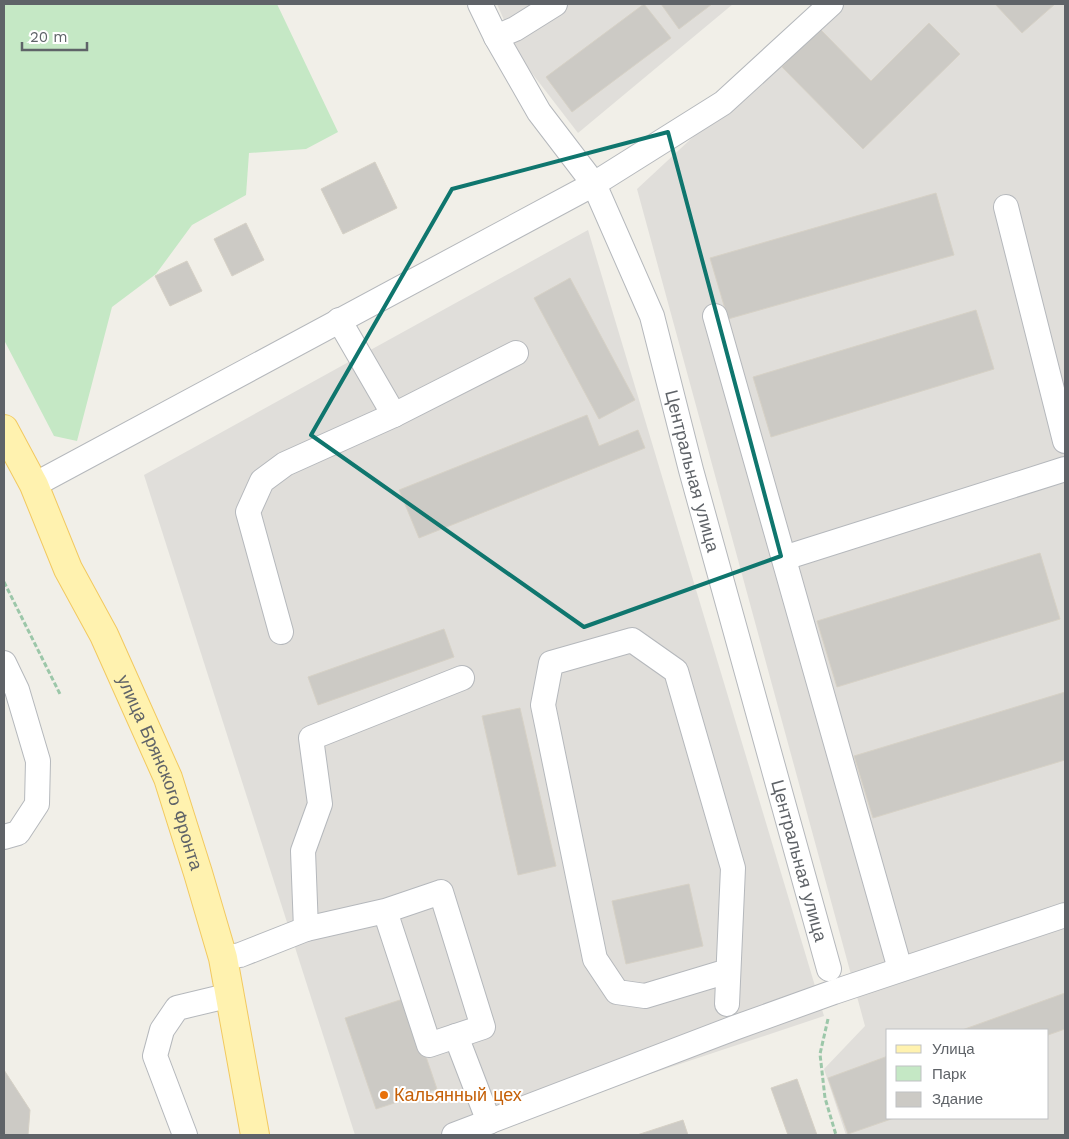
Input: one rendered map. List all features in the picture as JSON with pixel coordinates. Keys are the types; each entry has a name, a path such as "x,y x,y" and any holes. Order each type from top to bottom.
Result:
{"main road":[{"name":"улица Брянского Фронта","path":"4,430 34,485 68,569 104,635 168,778 223,958 256,1135"}],"street":[{"name":"Центральная улица","path":"480,4 496,37 539,112 594,184 652,316 690,470 831,980"},
{"path":"496,37 515,29 555,4"},
{"path":"34,485 594,184 723,103 831,4"},
{"path":"1006,206 1065,441"},
{"path":"715,316 900,968"},
{"path":"339,320 394,415"},
{"path":"281,632 248,512 262,481 285,464 394,415 516,353"},
{"path":"784,558 1065,469"},
{"path":"727,1004 733,868 676,671 632,640 551,663 543,705 595,959 618,992 645,996 728,971"},
{"path":"4,663 17,690 38,761 37,804 18,833 4,837"},
{"path":"306,929 302,851 320,804 312,738 462,678"},
{"path":"223,958 240,954 306,929 385,911 441,892 483,1027 429,1045 385,911"},
{"path":"454,1135 734,1028 831,980 900,968 1065,915"},
{"path":"185,1135 155,1056 162,1030 177,1008 231,995"},
{"path":"456,1036 489,1122"}],"path":[{"path":"4,582 61,696"},
{"path":"831,980 820,1054 825,1098 836,1135"}],"highlighted area":[{"path":"668,132 781,556 584,627 311,435 452,189"}],"shaded area":[{"path":"497,4 733,4 578,133 521,59"},
{"path":"836,4 1065,4 1065,1135 846,1135 824,1069 865,1026 637,189"},
{"path":"588,230 824,1016 467,1135 355,1135 144,475"}],"green space":[{"path":"4,4 277,4 338,132 306,149 249,153 246,195 192,225 156,274 112,307 77,441 54,436 4,340"}],"building":[{"path":"644,4 671,38 572,112 546,77"},
{"path":"661,4 712,4 679,29"},
{"path":"995,4 1055,4 1022,33"},
{"path":"929,23 960,54 863,149 782,67 820,29 871,81"},
{"path":"375,162 397,208 343,234 321,189"},
{"path":"936,193 954,255 728,319 710,258"},
{"path":"246,223 264,260 232,276 214,239"},
{"path":"187,261 202,291 170,306 155,276"},
{"path":"570,278 635,400 599,419 534,298"},
{"path":"976,310 994,369 771,437 753,377"},
{"path":"587,415 599,446 638,430 645,448 419,538 399,490"},
{"path":"1040,553 1060,619 837,687 817,621"},
{"path":"444,629 454,657 318,705 308,677"},
{"path":"1065,692 1065,760 873,818 854,756"},
{"path":"520,708 556,866 518,875 482,716"},
{"path":"689,884 703,946 626,964 612,901"},
{"path":"1065,993 1065,1029 1049,1035 1049,1029 965,1029"},
{"path":"406,998 437,1089 376,1109 345,1018"},
{"path":"886,1057 886,1119 891,1119 848,1134 828,1078"},
{"path":"4,1070 30,1110 28,1135 4,1135"},
{"path":"797,1079 817,1135 788,1135 771,1088"},
{"path":"683,1120 688,1135 637,1135"}],"place":[{"name":"Кальянный цех","path":"384,1095"}]}
